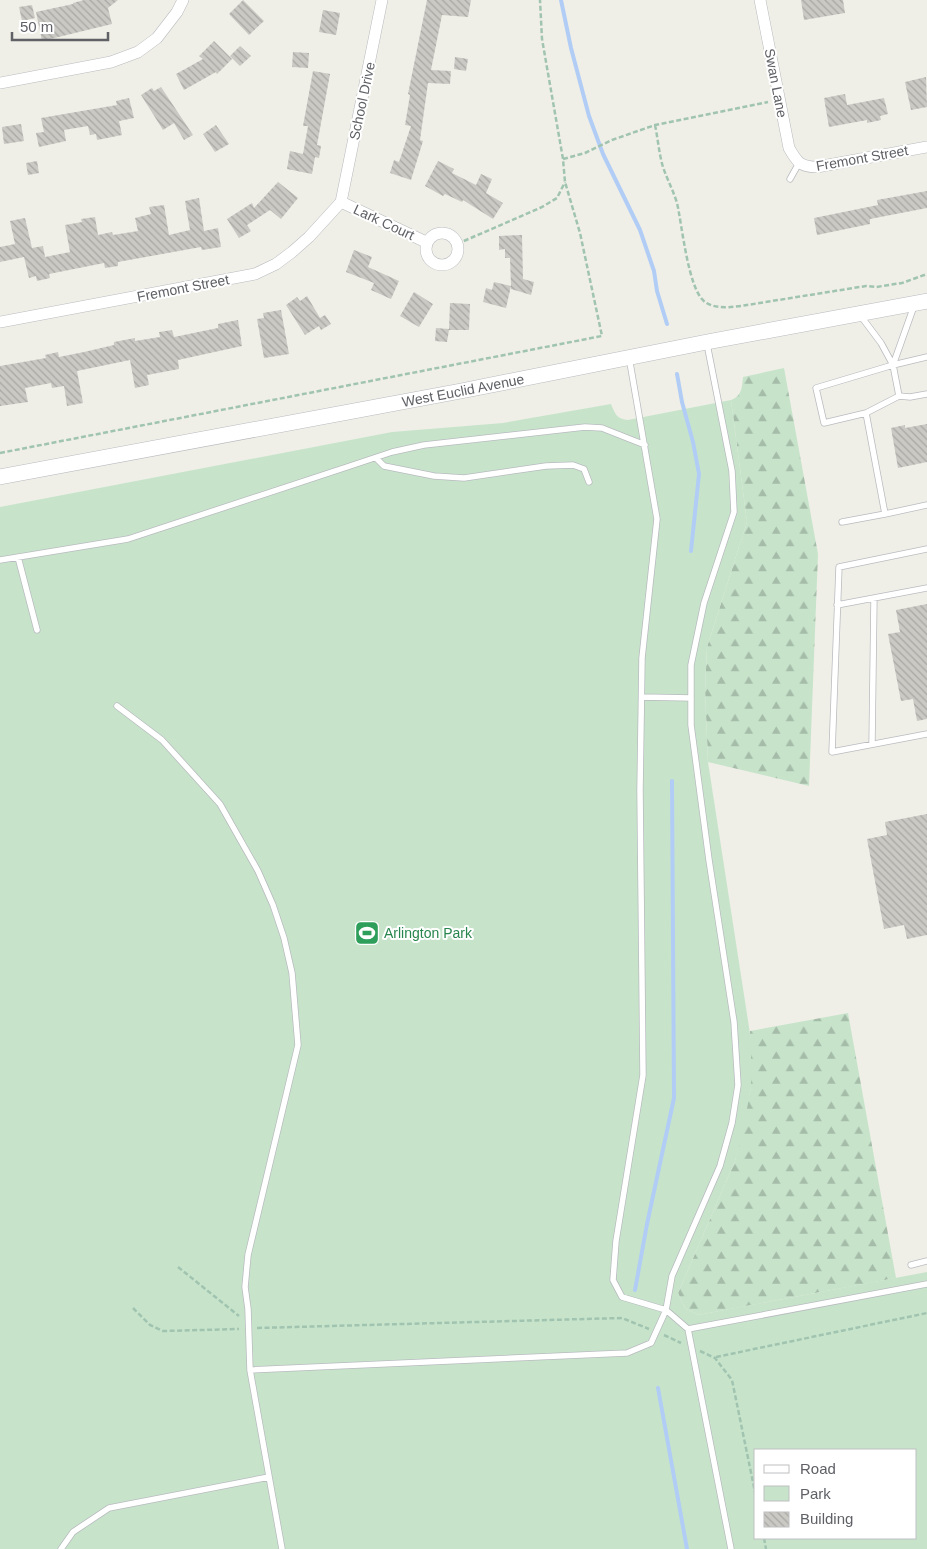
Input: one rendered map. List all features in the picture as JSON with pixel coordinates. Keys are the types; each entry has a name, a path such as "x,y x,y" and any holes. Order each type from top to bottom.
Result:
{"main road":[{"name":"West Euclid Avenue","path":"0,478 921,302"}],"street":[{"path":"0,83 112,62 138,52 157,38 177,12 183,0"},
{"name":"School Drive","path":"341,202 382,0"},
{"name":"Swan Lane","path":"760,0 789,148 798,163"},
{"name":"Fremont Street","path":"798,163 807,167 817,167 927,147"},
{"name":"Lark Court","path":"341,202 426,242"},
{"name":"Fremont Street","path":"0,322 254,274 276,264 292,252 309,237 341,202"},
{"name":"Lark Court","path":"445,232 454,238 458,244 455,259 446,265 431,262 425,252 426,242 434,234 445,232"}],"lane":[{"path":"790,179 798,163"},
{"path":"893,365 921,302"},
{"path":"859,314 881,343 893,365 899,396"},
{"path":"250,1370 628,1353 651,1343 666,1310 672,1276 720,1166 732,1123 738,1085 734,1022 696,767 692,725 691,665 704,603 734,512 732,471 707,342"},
{"path":"629,358 657,519 642,658 640,790 643,1075 616,1241 612,1280 622,1297 666,1310 688,1329 731,1549"},
{"path":"927,358 893,365 816,388 824,423 866,413 899,396 910,397 927,394"},
{"path":"866,413 885,514"},
{"path":"0,560 128,540 376,458 424,445 585,427 602,428 645,446"},
{"path":"376,458 384,466 414,473 464,478 546,466 573,465 584,469 589,482"},
{"path":"842,522 927,505"},
{"path":"927,550 839,567 832,752 927,734"},
{"path":"18,557 37,630"},
{"path":"837,605 927,588"},
{"path":"872,744 874,598"},
{"path":"642,698 691,698"},
{"path":"117,706 162,740 220,804 258,871 273,904 284,938 292,973 298,1045 248,1255 245,1287 248,1308 250,1370 282,1549"},
{"path":"911,1265 927,1261"},
{"path":"688,1329 927,1284"},
{"path":"61,1549 73,1532 109,1508 269,1477"}],"path":[{"path":"0,453 602,336 580,233 566,182 542,39 540,0"},
{"path":"563,159 586,153 612,140 655,125 780,100"},
{"path":"655,125 663,166 677,205 690,268 698,294 704,302 712,305 732,307 866,286 876,287 902,283 927,274"},
{"path":"458,244 542,207 557,198 566,182"},
{"path":"178,1267 249,1326"},
{"path":"133,1308 150,1325 163,1331 249,1326 622,1318 715,1358 732,1380 754,1487"},
{"path":"715,1358 927,1313"}],"green space":[{"path":"784,368 818,554 809,786 708,762 705,691 707,647 747,522 731,400 739,394 742,388 743,377"},
{"name":"Arlington Park","path":"731,400 747,522 707,647 705,691 708,762 751,1040 751,1087 735,1161 678,1293 685,1308 698,1315 927,1272 927,1549 0,1549 0,507 392,432 503,423 611,404 614,411 621,418 628,420"},
{"path":"848,1013 896,1278 698,1315 685,1308 678,1293 735,1161 751,1087 750,1031"}],"building":[{"path":"84,0 118,0 108,8 112,24 42,41 36,12"},
{"path":"243,0 264,21 249,35 229,14"},
{"path":"427,0 471,0 468,17 442,15 431,70 451,71 450,84 428,83 420,140 423,141 411,180 390,173 394,160 399,162 411,126 405,125 410,95 408,94"},
{"path":"801,0 843,0 845,13 804,20"},
{"path":"32,5 35,18 22,21 19,7"},
{"path":"323,10 340,13 336,35 319,32"},
{"path":"214,41 232,59 217,74 216,72 184,90 176,74 203,59 199,56"},
{"path":"240,46 251,56 240,66 230,56"},
{"path":"293,52 309,53 308,68 292,67"},
{"path":"455,57 468,59 466,71 454,69"},
{"path":"313,71 330,74 317,145 321,146 319,158 315,157 312,174 287,169 290,151 303,154 308,126 303,126"},
{"path":"926,77 927,107 911,110 905,82"},
{"path":"161,87 193,135 184,140 174,123 163,130 141,95 152,88 154,91"},
{"path":"845,94 847,105 884,98 888,114 880,116 881,120 867,123 867,120 829,127 824,98"},
{"path":"129,98 134,118 119,121 122,135 97,140 96,134 90,135 88,126 64,130 66,141 39,147 36,133 44,132 41,118 117,105 116,101"},
{"path":"21,124 24,141 4,144 2,127"},
{"path":"216,125 229,144 215,152 203,134"},
{"path":"37,161 39,173 28,175 26,163"},
{"path":"438,161 454,169 452,173 476,185 481,174 492,179 486,193 503,203 493,219 463,200 462,202 445,194 443,196 425,186"},
{"path":"278,182 298,198 281,219 270,210 247,225 251,231 239,238 227,219 252,203 254,208"},
{"path":"927,191 927,208 870,219 870,224 817,235 814,218 878,205 877,200"},
{"path":"199,198 204,231 218,228 221,247 202,250 201,247 118,262 118,266 105,268 104,263 49,274 50,278 37,281 36,276 29,278 24,257 0,262 0,247 15,244 10,221 25,218 32,248 43,246 45,257 70,252 65,225 82,222 81,219 95,217 98,235 112,232 113,235 138,231 135,218 151,214 149,207 164,205 169,235 190,230 185,201"},
{"path":"522,235 523,279 534,282 531,295 511,289 510,258 505,258 505,249 499,250 499,236"},
{"path":"354,250 372,257 368,267 399,281 391,299 371,290 374,283 346,272"},
{"path":"494,282 511,286 506,308 483,302 486,288 492,290"},
{"path":"414,292 433,304 419,327 400,316"},
{"path":"307,296 320,318 325,315 331,324 321,330 319,326 305,335 286,305 297,297 300,301"},
{"path":"450,303 470,304 469,330 449,330 447,342 435,341 436,328 449,329"},
{"path":"281,310 289,354 264,358 257,319 264,318 263,313"},
{"path":"238,320 242,346 178,360 179,369 147,375 149,385 135,388 130,360 77,371 83,403 67,406 64,386 52,388 51,383 25,388 28,402 0,406 0,366 46,358 45,355 58,352 59,357 84,352 114,345 114,342 135,338 135,341 160,337 159,332 172,330 174,337 218,328 218,324"},
{"path":"927,424 927,462 898,468 891,428 905,425 905,428"},
{"path":"927,604 927,719 917,721 913,699 901,701 888,634 900,632 896,610"},
{"path":"927,814 927,935 907,939 904,925 884,929 867,839 887,835 885,822"}],"waterway":[{"path":"561,0 571,48 589,116 603,154 640,230 654,271 657,291 667,324"},
{"path":"677,374 699,474 691,551"},
{"path":"635,1290 674,1098 672,781"},
{"path":"658,1388 687,1549"}],"place":[{"name":"Arlington Park","path":"367,933"}]}
